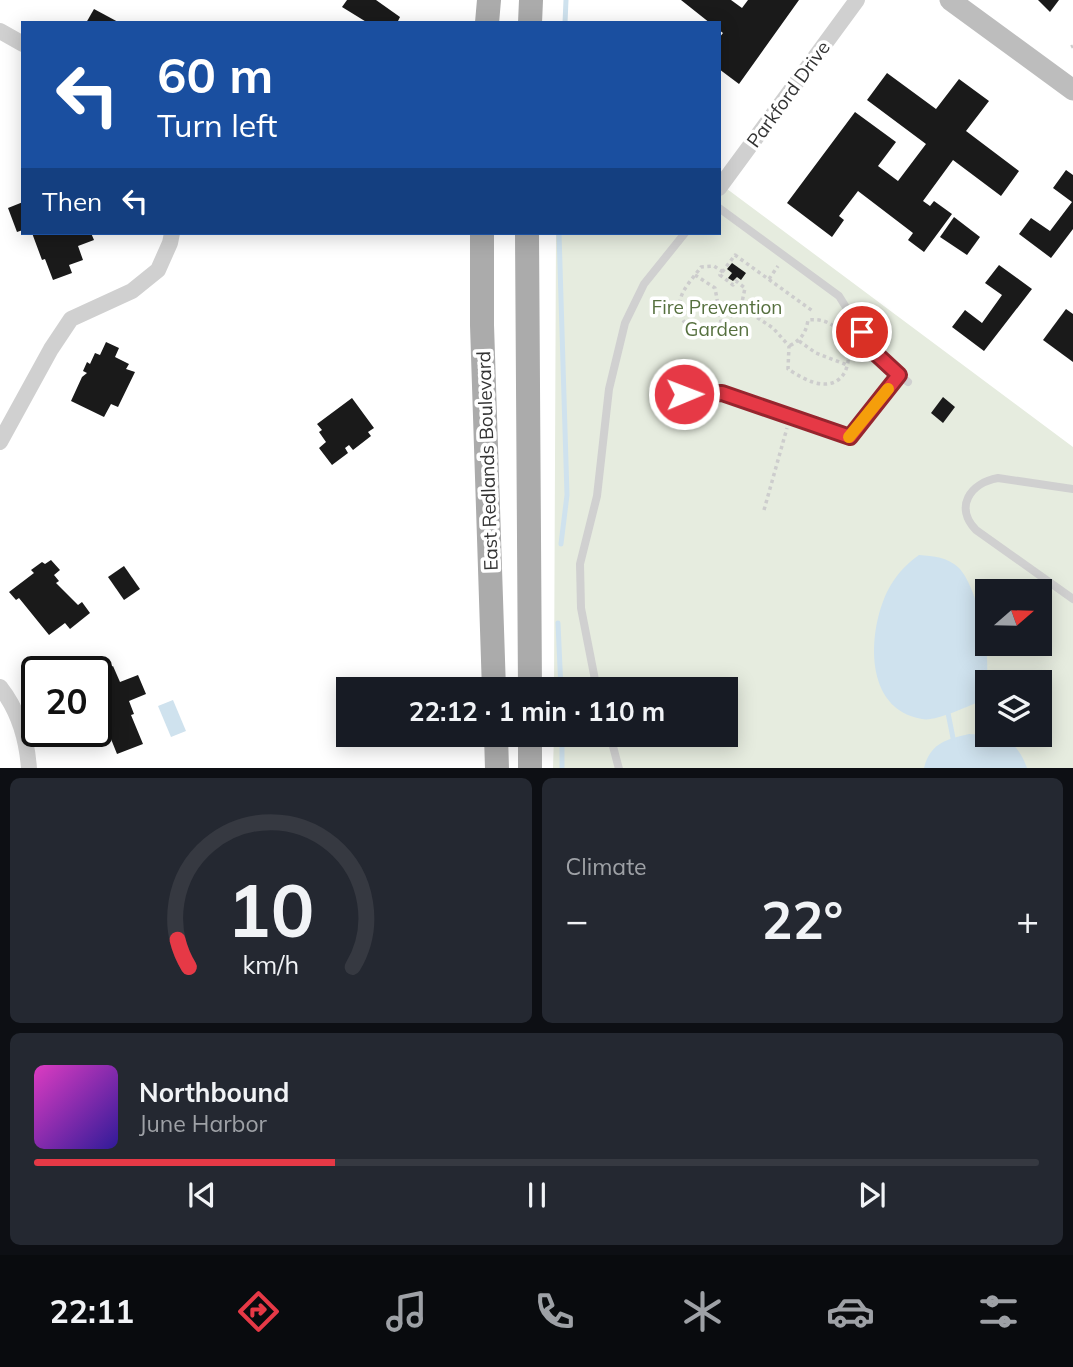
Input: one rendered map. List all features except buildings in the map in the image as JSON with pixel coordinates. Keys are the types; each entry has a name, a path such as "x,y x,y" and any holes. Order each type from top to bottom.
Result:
{"main road":[{"path":"487,21 489,0"},
{"path":"530,21 531,0"},
{"path":"950,0 1073,90"},
{"name":"East Redlands Boulevard","path":"481,235 494,677"},
{"name":"East Redlands Boulevard","path":"527,235 530,677"},
{"path":"496,747 497,768"},
{"path":"530,747 530,768"}],"street":[{"name":"Parkford Drive","path":"721,185 857,0"},
{"path":"0,32 21,43"},
{"path":"0,442 51,349 71,319 132,292 158,270 172,235"},
{"path":"0,687 12,703 28,749 29,768"}],"lane":[{"path":"721,209 839,296 873,351 908,382"},
{"path":"594,677 581,608 580,564 597,496 609,389 625,323 645,284 683,235"},
{"path":"684,394 722,393 850,437 899,375"},
{"path":"1073,489 998,478 986,480 972,492 965,510 967,520 976,530 1073,599"},
{"path":"613,747 619,768"}],"path":[{"path":"741,307 745,288 736,281 733,285 720,275 735,255 814,312"},
{"path":"723,272 714,266 701,267 680,297 682,318 687,325 699,331 715,330 722,327 731,318 734,310 741,307"},
{"path":"695,275 715,288 722,327"},
{"path":"741,307 773,328 789,346 788,369 819,385 829,384 841,377 847,365 849,349 838,330 820,320 808,320 807,329 799,341 789,346"},
{"path":"799,341 816,353 847,365"},
{"path":"764,510 790,417"}],"green space":[{"name":"Fire Prevention Garden","path":"721,184 1073,447 1073,768 553,768 554,747 738,747 738,677 554,677 556,235 721,235"}],"water":[{"path":"919,555 945,559 959,568 975,598 975,656 987,656 987,670 975,670 975,704 928,719 903,712 889,701 880,685 875,667 876,627 881,609 893,581"},
{"path":"173,700 186,731 171,737 158,706"},
{"path":"975,734 975,747 1015,747 1027,768 924,768 930,753 947,740"}],"waterway":[{"path":"565,21 566,0"},
{"path":"559,235 567,495 561,544"},
{"path":"558,623 560,677"},
{"path":"948,713 953,738"},
{"path":"562,747 562,768"}],"slow traffic":[{"path":"849,437 888,389"}],"route":[{"path":"684,394 722,393 850,437 899,375 873,351 862,332"}]}
